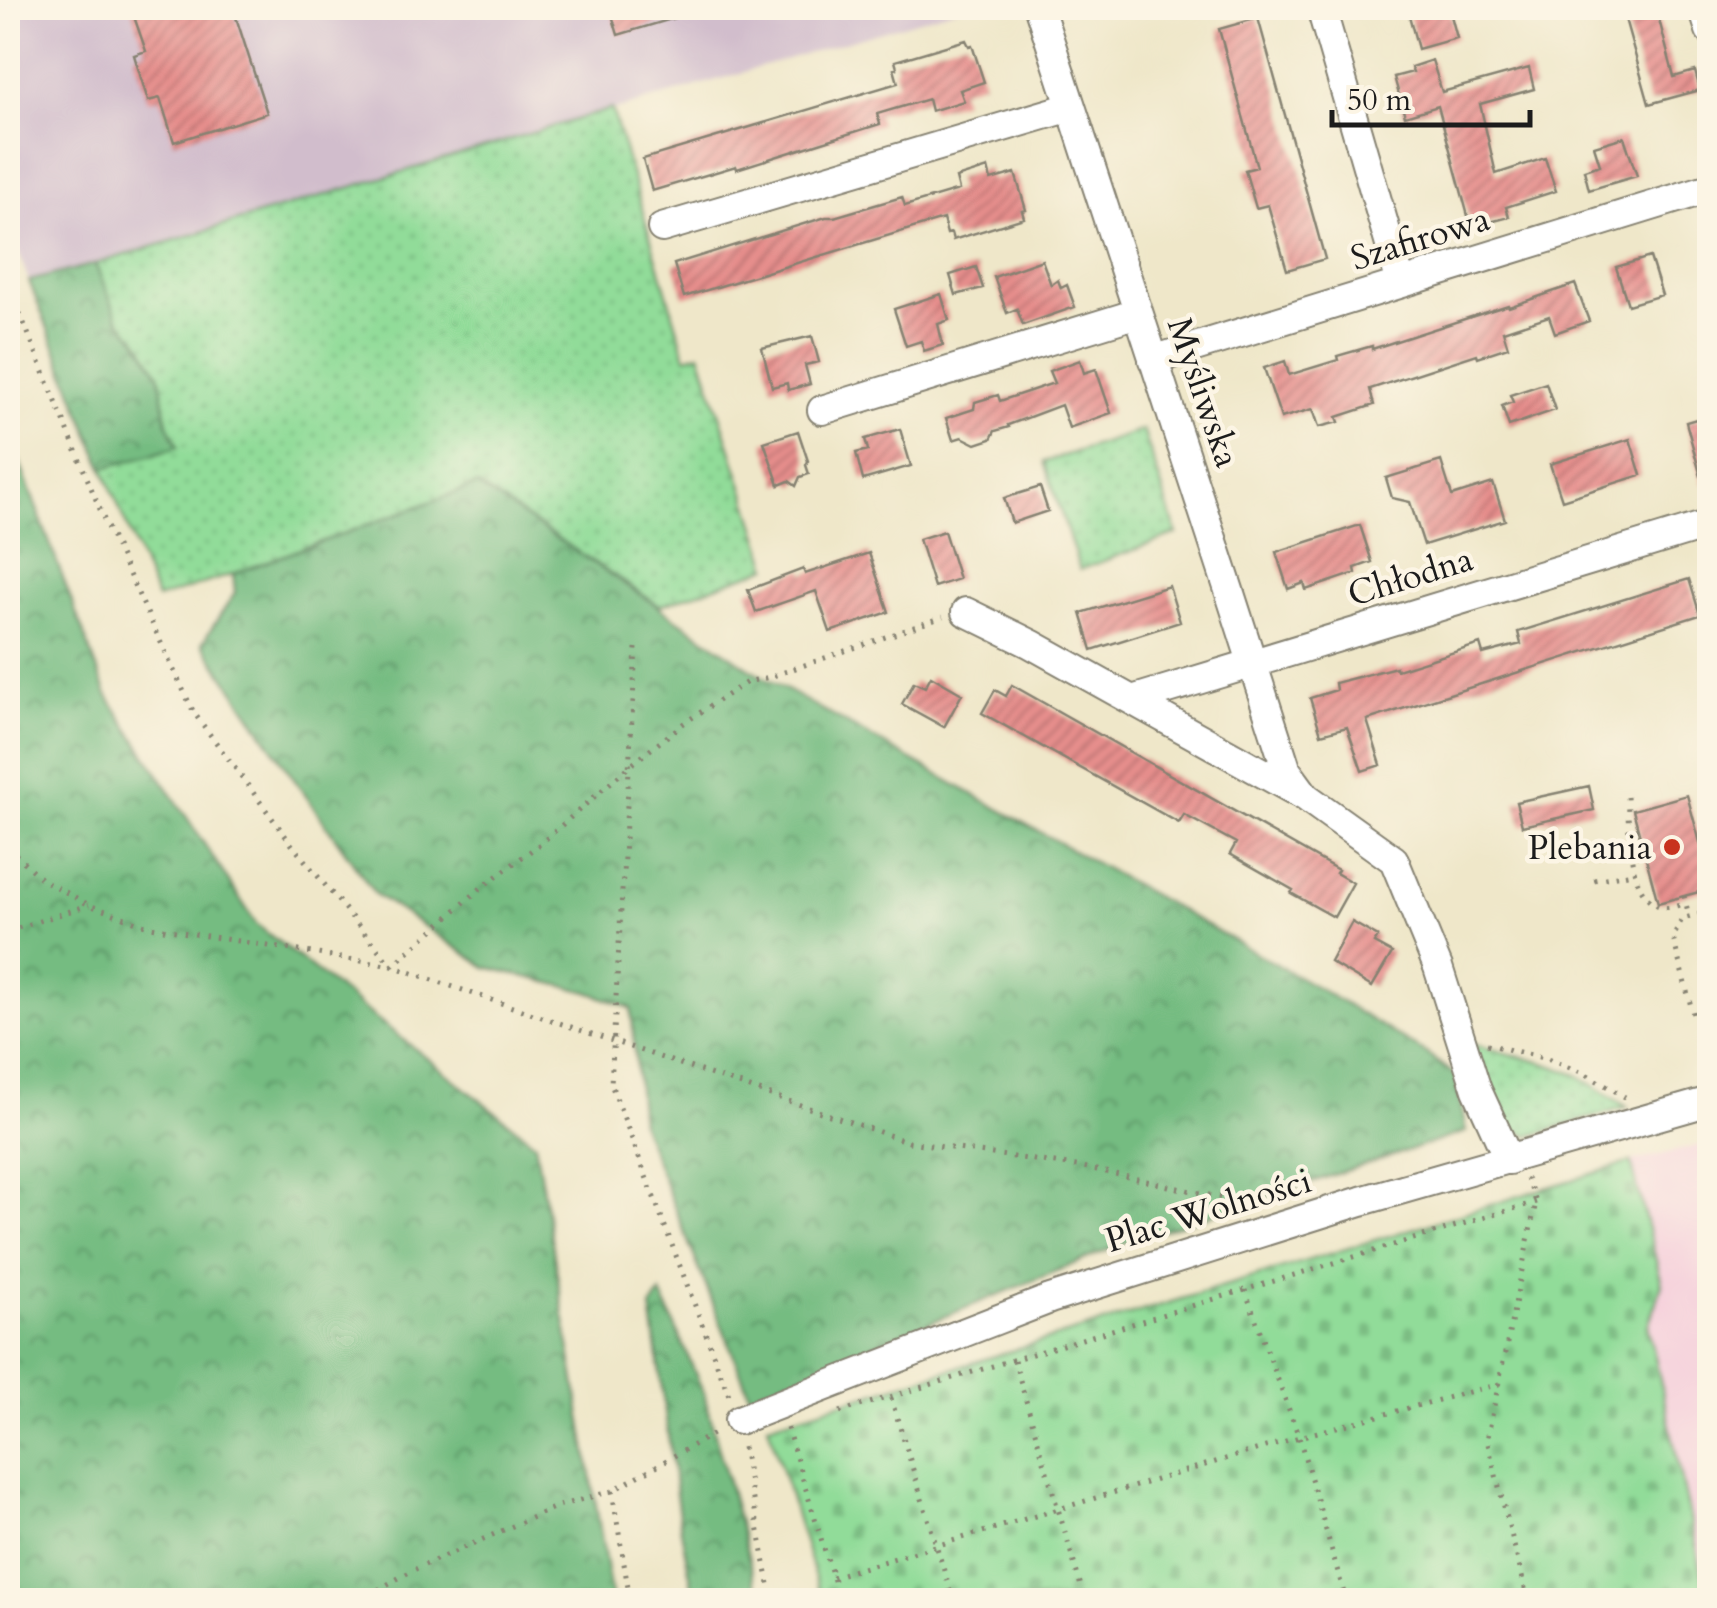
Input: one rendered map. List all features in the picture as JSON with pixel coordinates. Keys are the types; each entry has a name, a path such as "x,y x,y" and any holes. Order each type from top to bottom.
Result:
{"street":[{"name":"Myśliwska","path":"1039,8 1287,771 1306,797"},
{"path":"1321,8 1401,283"},
{"path":"1703,8 1710,30"},
{"path":"662,228 1071,107"},
{"name":"Szafirowa","path":"1153,360 1710,188"},
{"path":"822,410 1138,313"},
{"name":"Chłodna","path":"1132,700 1710,524"},
{"name":"Myśliwska","path":"966,612 1306,797 1394,860 1438,967 1478,1090 1514,1158"},
{"name":"Plac Wolności","path":"738,1420 1050,1299 1311,1217 1710,1100"}],"path":[{"path":"8,284 110,534 194,713 293,846 392,966"},
{"path":"392,966 631,765 684,723 747,682 966,612"},
{"path":"636,648 612,1084 738,1420 772,1600"},
{"path":"1627,797 1633,873 1640,888 1660,906 1685,900 1689,916"},
{"path":"8,847 40,878 89,905 150,927 392,966 909,1142 1082,1168 1311,1217"},
{"path":"1594,880 1633,873"},
{"path":"8,929 89,905"},
{"path":"1710,911 1678,923 1673,938 1694,1018 1710,1025"},
{"path":"1462,1040 1547,1059 1586,1074 1624,1098 1635,1097"},
{"path":"1514,1158 1536,1202 1487,1440 1528,1600"},
{"path":"838,1412 1536,1202"},
{"path":"1245,1290 1299,1437 1346,1600"},
{"path":"1014,1360 1086,1600"},
{"path":"832,1577 1299,1437 1499,1384"},
{"path":"891,1397 953,1600"},
{"path":"360,1600 411,1571 558,1506 612,1491 738,1420"},
{"path":"786,1428 840,1600"},
{"path":"612,1491 630,1600"}],"shaded area":[{"path":"8,8 960,8 29,281 8,224"},
{"path":"1709,1143 1709,1600 1648,1324 1662,1284 1631,1162"}],"green space":[{"path":"612,109 686,357 700,353 769,567 660,606 477,485 157,599 103,468 177,446 167,422 159,374 137,339 120,322 95,264"},
{"path":"95,264 120,322 137,339 159,374 167,422 178,447 103,468 29,281"},
{"path":"1143,430 1177,534 1080,570 1044,462"},
{"path":"8,432 107,695 257,925 535,1143 612,1600 8,1600"},
{"path":"477,485 760,675 1313,985 1429,1055 1456,1076 1466,1132 1130,1241 750,1396 641,1124 631,1008 588,992 486,967 375,894 202,643 235,593 233,574"},
{"path":"1472,1044 1577,1075 1627,1107 1530,1136 1510,1128 1503,1120"},
{"path":"1631,1162 1662,1284 1648,1325 1708,1600 822,1600 768,1425"},
{"path":"661,1293 704,1394 760,1600 695,1600 681,1531 651,1307"}],"building":[{"path":"131,8 233,8 267,113 174,142 160,98 148,101 134,55 146,51"},
{"path":"610,8 691,8 692,13 618,35"},
{"path":"1407,8 1449,8 1457,38 1418,49"},
{"path":"1622,8 1656,8 1674,77 1695,71 1700,90 1649,104"},
{"path":"1258,18 1325,259 1287,270 1268,205 1256,208 1245,170 1257,167 1219,29"},
{"path":"966,40 972,45 984,82 960,90 964,101 931,111 928,99 877,114 880,124 652,191 643,159 898,83 895,61"},
{"path":"1432,60 1442,92 1529,68 1534,89 1480,104 1496,174 1545,158 1556,191 1506,207 1509,217 1471,227 1438,106 1405,116 1394,77 1413,72 1411,67"},
{"path":"1624,137 1637,176 1589,190 1584,170 1600,165 1594,146"},
{"path":"988,168 991,180 1015,173 1026,210 1022,211 1024,218 953,240 943,219 684,297 674,264 902,197 905,206 959,190 956,178"},
{"path":"1650,257 1662,295 1628,305 1616,267"},
{"path":"1042,260 1051,285 1058,280 1061,288 1067,285 1075,307 1023,325 1017,309 1007,313 994,277"},
{"path":"976,267 983,288 956,295 950,275"},
{"path":"1575,284 1589,321 1555,333 1549,316 1503,331 1508,347 1370,389 1374,405 1337,417 1339,422 1319,427 1313,409 1281,418 1264,368 1285,361 1289,375 1338,360 1337,356 1372,349"},
{"path":"941,294 949,320 938,324 943,345 924,351 921,341 906,346 894,309"},
{"path":"812,336 819,362 805,365 810,384 788,390 787,383 772,387 762,348"},
{"path":"1080,360 1084,373 1096,369 1111,413 1069,428 1061,405 1008,425 995,431 991,439 976,444 962,437 953,440 946,418 974,409 975,402 998,395 1000,401 1054,383 1049,371"},
{"path":"1546,383 1555,410 1509,426 1502,406 1513,402 1510,395"},
{"path":"1710,415 1710,483 1703,484 1686,422"},
{"path":"900,429 911,466 863,480 856,453 868,450 865,439"},
{"path":"798,431 809,474 800,477 796,486 789,481 779,485 764,442"},
{"path":"1630,439 1641,475 1562,500 1550,464"},
{"path":"1441,461 1452,496 1493,483 1505,520 1424,545 1410,502 1392,498 1386,478"},
{"path":"1040,487 1048,511 1012,523 1004,498"},
{"path":"1360,525 1372,562 1355,568 1356,573 1306,590 1304,583 1288,589 1276,552"},
{"path":"944,531 959,579 934,587 919,539"},
{"path":"869,553 889,612 830,632 816,591 756,612 748,590 803,569 805,574"},
{"path":"1689,579 1700,615 1367,720 1381,765 1362,771 1347,727 1321,734 1310,698 1336,690 1335,683 1396,667 1397,670 1480,644 1483,654 1521,644 1518,632"},
{"path":"1169,586 1180,622 1092,650 1081,613"},
{"path":"931,676 962,694 944,727 902,704 914,682 925,687"},
{"path":"1012,685 1338,870 1336,873 1353,883 1334,917 1230,854 1236,843 1184,815 1179,823 982,713 995,690 1006,696"},
{"path":"1589,786 1594,810 1522,826 1516,802"},
{"name":"Plebania","path":"1687,795 1710,889 1658,903 1633,810"},
{"path":"1352,922 1378,937 1374,943 1392,953 1372,987 1330,962"}],"place":[{"name":"Plebania","path":"1672,847"}]}
